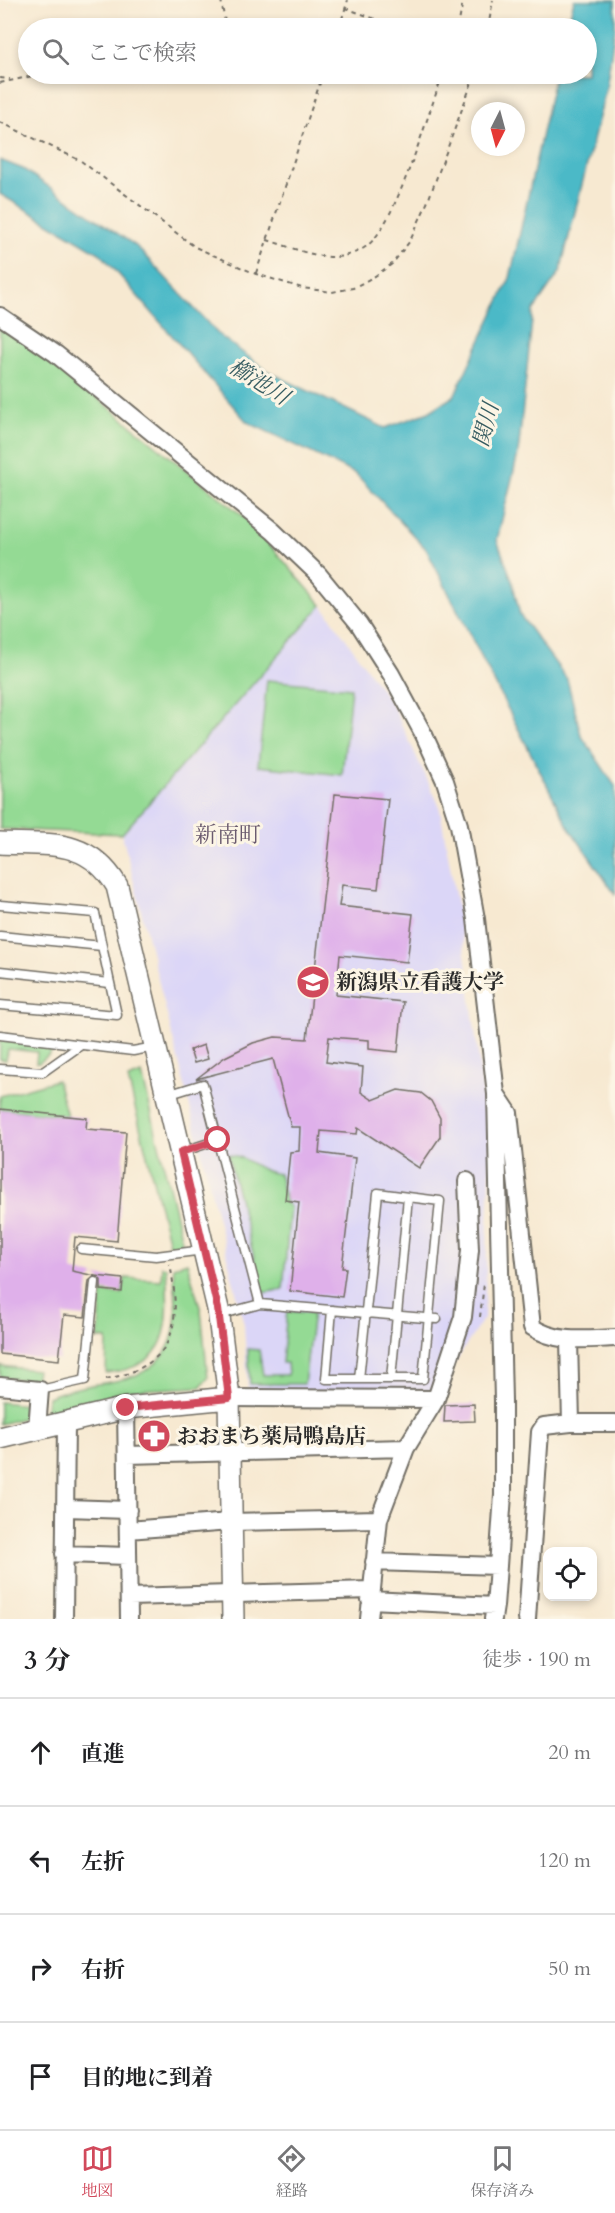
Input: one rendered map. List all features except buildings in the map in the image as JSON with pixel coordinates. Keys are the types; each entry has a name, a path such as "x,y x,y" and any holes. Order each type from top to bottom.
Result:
{"street":[{"path":"0,316 56,354 273,531 319,574 358,624 384,664 424,735 445,781 459,825 476,919 496,1094 502,1319 503,1495 494,1613 370,1595 232,1594 129,1597"},
{"path":"0,843 72,847 92,855 106,868 117,886 219,1315 229,1398 228,1451 233,1619"},
{"path":"496,1094 509,1113 532,1327 543,1335 569,1340 615,1338"},
{"path":"369,1619 379,1519 406,1448 436,1399 464,1317 470,1250 467,1181"},
{"path":"569,1340 571,1423"},
{"path":"0,1386 40,1390 37,1429"},
{"path":"0,1438 126,1408 229,1398 436,1399"},
{"path":"126,1408 129,1619"},
{"path":"64,1619 66,1423"},
{"path":"527,1619 540,1432 544,1426 571,1423 615,1423"},
{"path":"127,1455 406,1448"},
{"path":"66,1508 128,1510"},
{"path":"128,1530 230,1522 379,1519"},
{"path":"64,1554 128,1556"},
{"path":"374,1563 498,1566"}],"lane":[{"path":"0,905 95,913 117,1015 0,1005"},
{"path":"0,936 102,946"},
{"path":"0,971 110,983"},
{"path":"0,1035 133,1051 156,1047"},
{"path":"0,1068 43,1072 81,1045"},
{"path":"167,1095 204,1084 260,1304"},
{"path":"181,1152 218,1140"},
{"path":"332,1310 326,1379 359,1379 423,1379 433,1319 440,1201 378,1193 359,1379"},
{"path":"391,1379 408,1197"},
{"path":"81,1249 156,1257 204,1250"},
{"path":"40,1390 86,1380 94,1282"},
{"path":"219,1315 260,1304 433,1319"}],"path":[{"path":"221,0 224,18"},
{"path":"342,18 348,0"},
{"path":"460,18 463,0"},
{"path":"490,18 493,0"},
{"path":"345,8 373,18"},
{"path":"0,78 13,79"},
{"path":"0,83 18,78"},
{"path":"256,274 320,84"},
{"path":"267,240 311,254 333,257 348,255 368,246 390,217 439,84"},
{"path":"0,122 81,161 195,247 256,274 302,288 332,292 353,288 392,264 410,241 428,201 471,84"},
{"path":"106,1379 144,1368 161,1354 171,1336 174,1300 168,1255"},
{"path":"478,1323 480,1317 502,1319"}],"shaded area":[{"name":"新潟県立看護大学","path":"322,605 393,706 439,805 462,932 491,1152 484,1318 434,1394 248,1390 244,1324 122,834"}],"green space":[{"path":"0,326 36,348 249,521 322,605 122,834 0,829"},
{"path":"267,680 351,688 342,775 258,766"},
{"path":"0,1040 58,1047 39,1063 36,1063 37,1052 8,1049 6,1060 0,1059"},
{"path":"142,1074 183,1245 170,1248 128,1079"},
{"path":"57,1080 67,1116 0,1109 0,1096"},
{"path":"228,1155 279,1174 286,1203 290,1207 283,1289 263,1293"},
{"path":"187,1262 201,1311 208,1378 200,1387 136,1390 45,1413 48,1397 137,1375 153,1366 164,1354 175,1324 173,1267"},
{"path":"162,1266 166,1267 167,1306 163,1338 156,1351 144,1362 128,1369 106,1373 107,1339 98,1338 102,1292 122,1294 125,1278 161,1280"},
{"path":"287,1311 313,1313 304,1384 250,1384 248,1349 259,1350 263,1375 288,1375 287,1363 282,1363"},
{"path":"0,1366 37,1370 35,1381 0,1377"},
{"path":"28,1395 32,1397 32,1416 0,1424 0,1402 27,1405"}],"water":[{"path":"574,0 615,0 615,27 606,89 560,272 533,311 518,454 497,540 512,580 520,615 567,679 581,735 615,786 615,894 568,826 426,549 356,474 247,422 101,254 0,194 0,160 23,169 136,246 219,335 269,372 385,428 429,412 454,396 510,278 553,84 597,84 597,18 570,18"}],"place":[{"name":"新潟県立看護大学","path":"313,982"},
{"name":"おおまち薬局鴨島店","path":"154,1436"}],"district":[{"name":"新南町","path":"228,835"}],"route":[{"path":"126,1408 153,1403 229,1398 218,1309 181,1152 218,1140"}],"water label":[{"name":"櫛池川","path":"259,382"},
{"name":"関川","path":"486,425"}]}
